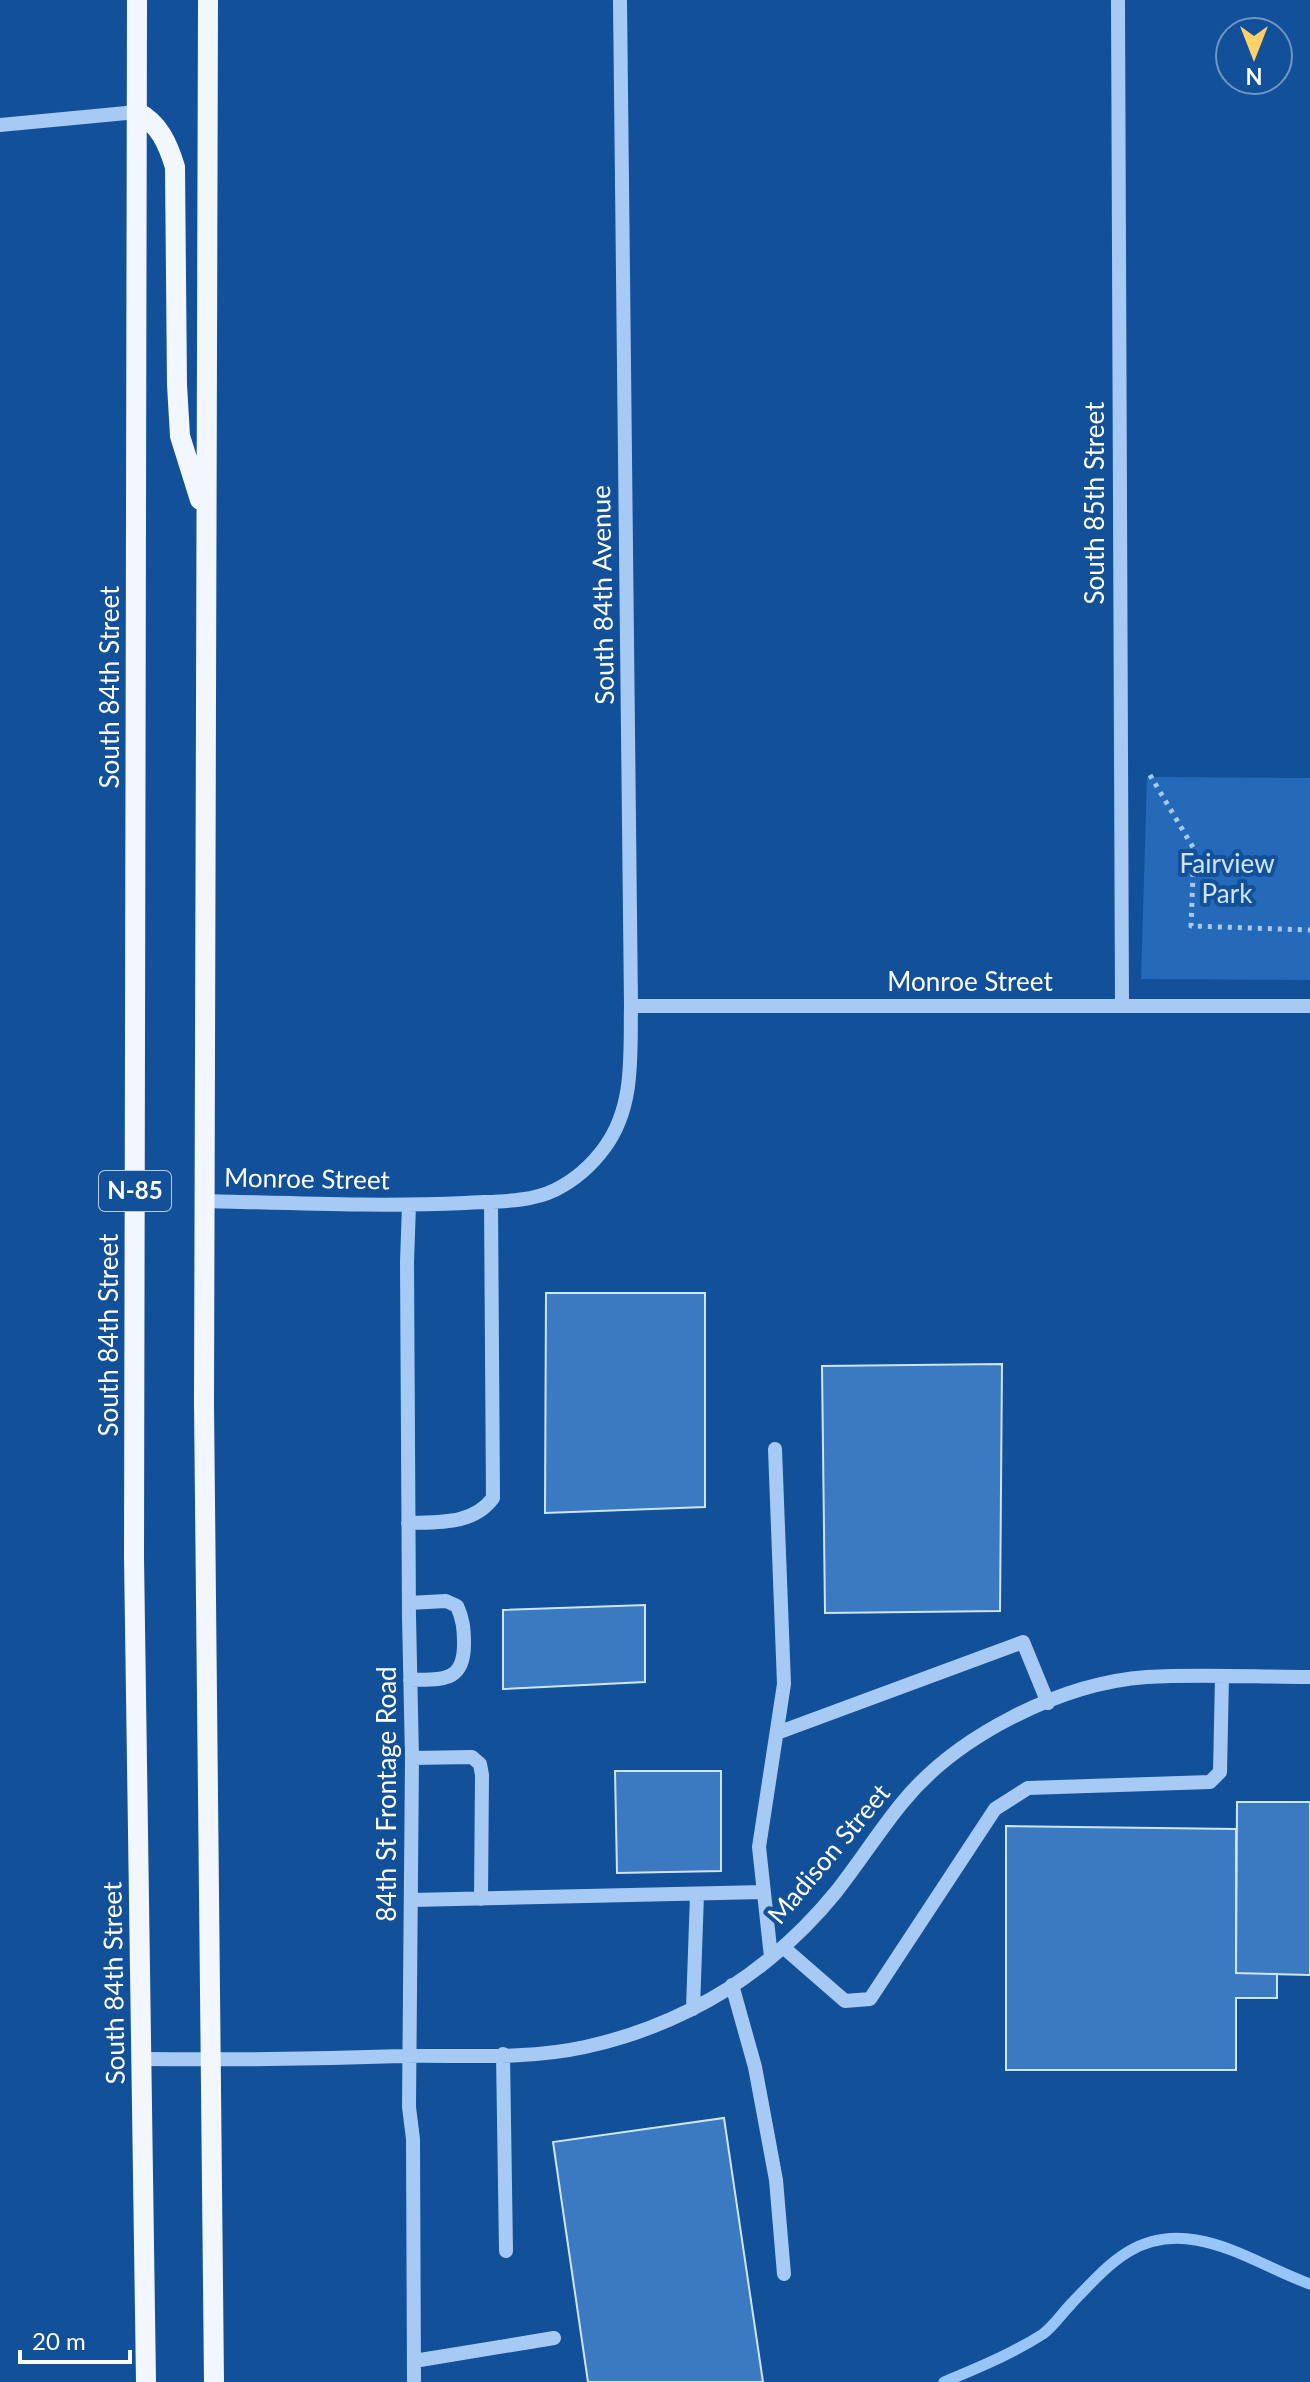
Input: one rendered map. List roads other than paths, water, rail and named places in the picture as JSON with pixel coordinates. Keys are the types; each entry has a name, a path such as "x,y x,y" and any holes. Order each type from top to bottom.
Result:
{"main road":[{"name":"South 84th Street","path":"137,0 134,1557 146,2382"},
{"name":"N-85","path":"208,0 204,1201 214,2382"},
{"path":"137,112 149,118 168,144 175,167 180,436 206,520"}],"street":[{"name":"South 84th Avenue","path":"580,1175 606,1146 627,1096 631,1006 620,0"},
{"name":"South 85th Street","path":"1118,0 1122,1006"},
{"path":"0,125 137,112"},
{"name":"Monroe Street","path":"631,1006 1310,1006"},
{"name":"Monroe Street","path":"204,1201 409,1205 524,1200 553,1191 580,1175"},
{"path":"408,1523 457,1521 483,1511 493,1498 491,1202"},
{"name":"84th St Frontage Road","path":"409,1205 408,1523 412,1758 409,2107 413,2139 414,2382"},
{"path":"771,1957 759,1847 784,1684 775,1449"},
{"path":"409,1603 446,1601 457,1606 464,1622 464,1662 457,1672 445,1679 410,1680"},
{"path":"777,1733 1023,1642 1048,1703"},
{"name":"Madison Street","path":"141,2059 503,2054 584,2048 645,2031 693,2009 783,1947 836,1892 902,1802 922,1780 984,1733 1048,1703 1110,1683 1146,1677 1310,1677"},
{"path":"783,1947 845,2001 870,1999 995,1809 1028,1788 1210,1782 1220,1772 1222,1677"},
{"path":"412,1758 472,1757 480,1764 481,1899"},
{"path":"412,1900 764,1892"},
{"path":"693,2009 697,1894"},
{"path":"732,1985 755,2067 776,2180 784,2274"},
{"path":"503,2054 506,2251"},
{"path":"414,2361 554,2338"}],"waterway":[{"path":"944,2382 1043,2334 1112,2263 1141,2245 1157,2240 1176,2238 1211,2243 1310,2284"}],"park label":[{"name":"Fairview Park","path":"1227,879"}]}
